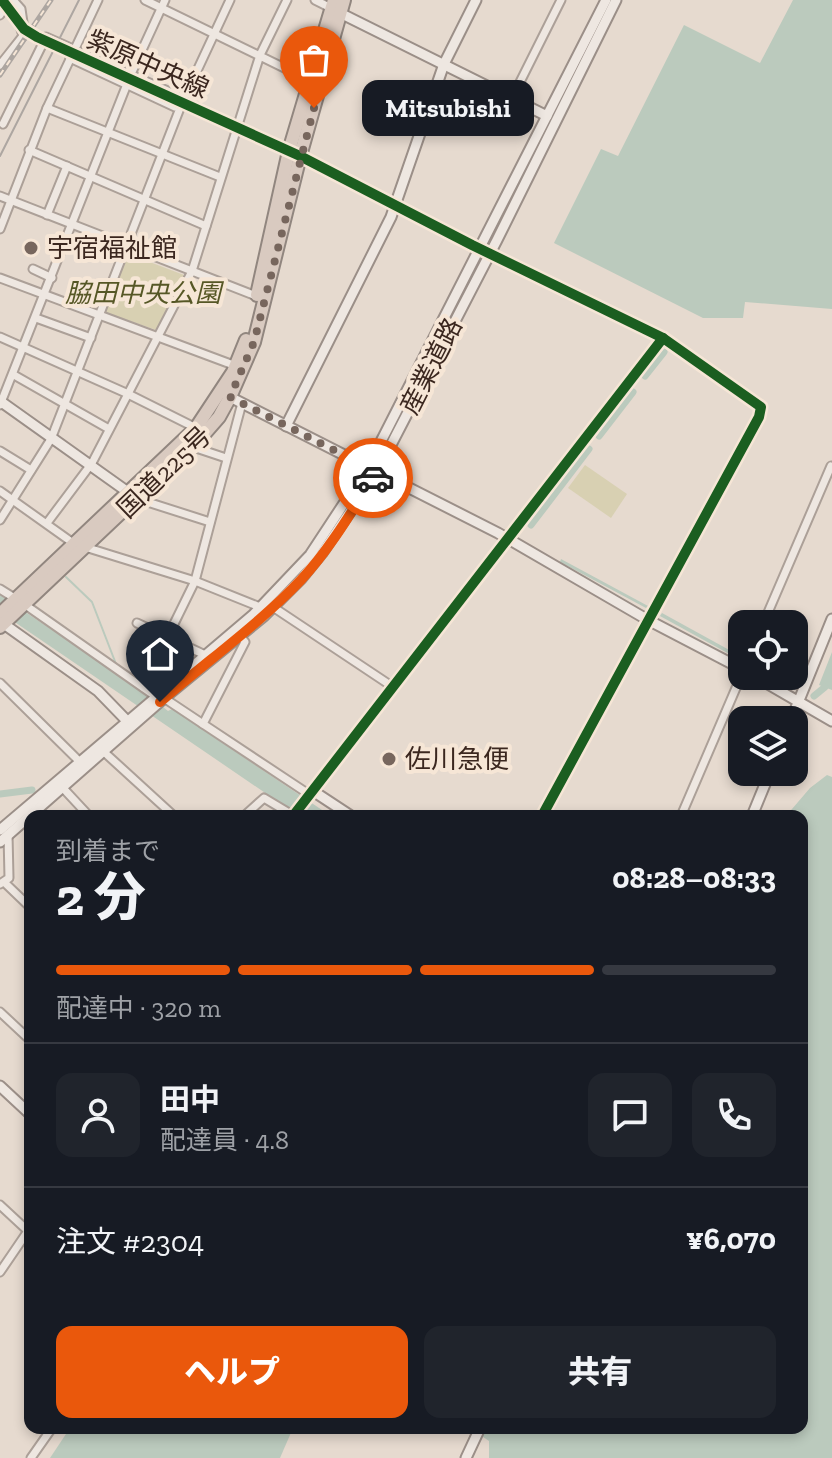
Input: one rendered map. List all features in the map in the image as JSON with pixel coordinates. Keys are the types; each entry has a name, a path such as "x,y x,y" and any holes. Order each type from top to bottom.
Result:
{"highway":[{"name":"国道225号","path":"2,620 79,545 190,446 219,417 231,398 254,342 311,81 338,5"},
{"name":"国道225号","path":"133,496 196,428 231,398 236,366 247,339 256,296 338,5"}],"street":[{"path":"0,65 23,36 21,9 13,0"},
{"path":"0,229 29,150 98,0"},
{"path":"145,0 163,4 311,81"},
{"path":"0,520 51,439 182,103 230,0"},
{"path":"47,523 89,466 192,271 260,55 287,0"},
{"path":"315,0 338,5 547,116"},
{"path":"286,426 395,204 444,64 476,0"},
{"path":"512,98 561,0"},
{"name":"産業道路","path":"484,251 606,0"},
{"name":"産業道路","path":"27,810 79,761 240,636 314,565 372,470 616,0"},
{"name":"紫原中央線","path":"2,4 22,28 295,154 663,338 761,407 759,417 648,620"},
{"path":"163,4 131,74 1,403 133,496 210,522"},
{"path":"1,126 41,50 44,38 74,48 180,97 182,103"},
{"path":"70,58 175,107 182,103"},
{"path":"47,108 220,177"},
{"path":"29,150 206,226"},
{"path":"47,215 67,166"},
{"path":"0,196 256,296"},
{"path":"33,269 52,278"},
{"path":"0,278 236,366"},
{"path":"36,318 91,338"},
{"path":"0,337 196,428"},
{"path":"298,810 663,338"},
{"path":"14,375 109,429"},
{"path":"143,687 195,581 226,458 231,398 507,540 728,664"},
{"path":"190,446 226,458"},
{"path":"0,451 31,470"},
{"path":"769,610 831,466"},
{"name":"産業道路","path":"160,699 203,654 260,607 310,555 372,470"},
{"path":"0,491 79,545 195,581 260,607"},
{"path":"0,589 160,699 340,810"},
{"path":"273,607 393,687"},
{"path":"797,706 832,619"},
{"path":"2,620 98,691 129,724"},
{"path":"545,810 648,620"},
{"path":"137,623 203,654"},
{"path":"203,724 245,642 240,636"},
{"path":"0,683 79,761"},
{"path":"684,810 734,690"},
{"path":"777,690 832,721"},
{"name":"産業道路","path":"32,810 104,752 129,724"},
{"path":"104,752 167,810"},
{"path":"754,810 764,786"},
{"path":"62,787 83,810"},
{"path":"251,810 264,798 285,810"},
{"name":"産業道路","path":"0,842 4,832 24,813"},
{"name":"産業道路","path":"4,832 24,816"},
{"path":"4,832 11,843 9,878 2,884 24,902"},
{"path":"0,1012 24,1034"},
{"path":"0,1086 24,1108"},
{"path":"0,1205 24,1225"},
{"path":"0,1272 24,1236"},
{"path":"31,1458 48,1434"},
{"path":"466,1458 477,1434"}],"green space":[{"name":"脇田中央公園","path":"126,253 184,275 159,331 105,310"},
{"path":"585,465 627,494 611,518 568,488"}],"shaded area":[{"path":"793,0 832,0 832,309 745,302 743,318 703,318 554,243 601,149 618,156 684,25 760,63"},
{"path":"561,559 648,606 646,608 560,562"},
{"path":"0,595 168,711 172,709 322,810 290,810 0,612"},
{"path":"662,613 728,649 728,653 660,616"},
{"path":"832,652 832,690 819,685"},
{"path":"827,775 832,777 832,1458 489,1458 489,1441 479,1434 808,1434 808,810 791,810 810,788"},
{"path":"66,1434 290,1434 280,1458 50,1458"}],"waterway":[{"path":"645,376 664,352"},
{"path":"599,436 633,392"},
{"path":"531,525 589,449"},
{"path":"66,577 92,602 116,664"},
{"path":"814,696 825,687"},
{"path":"0,794 32,790"}],"tram line":[{"path":"0,156 79,0"}],"railway":[{"path":"0,75 51,0"}],"cycle path":[{"path":"2,0 24,29 37,37 300,156 472,245 663,338 761,407 759,417 545,810"},
{"path":"298,810 663,338"}],"way so far":[{"path":"314,108 254,342 230,397 377,472 373,478"}],"place":[{"name":"Mitsubishi","path":"314,108"},
{"name":"宇宿福祉館","path":"31,248"},
{"name":"佐川急便","path":"389,759"}],"route":[{"path":"160,702 264,616 301,579 353,511 373,478"}]}
